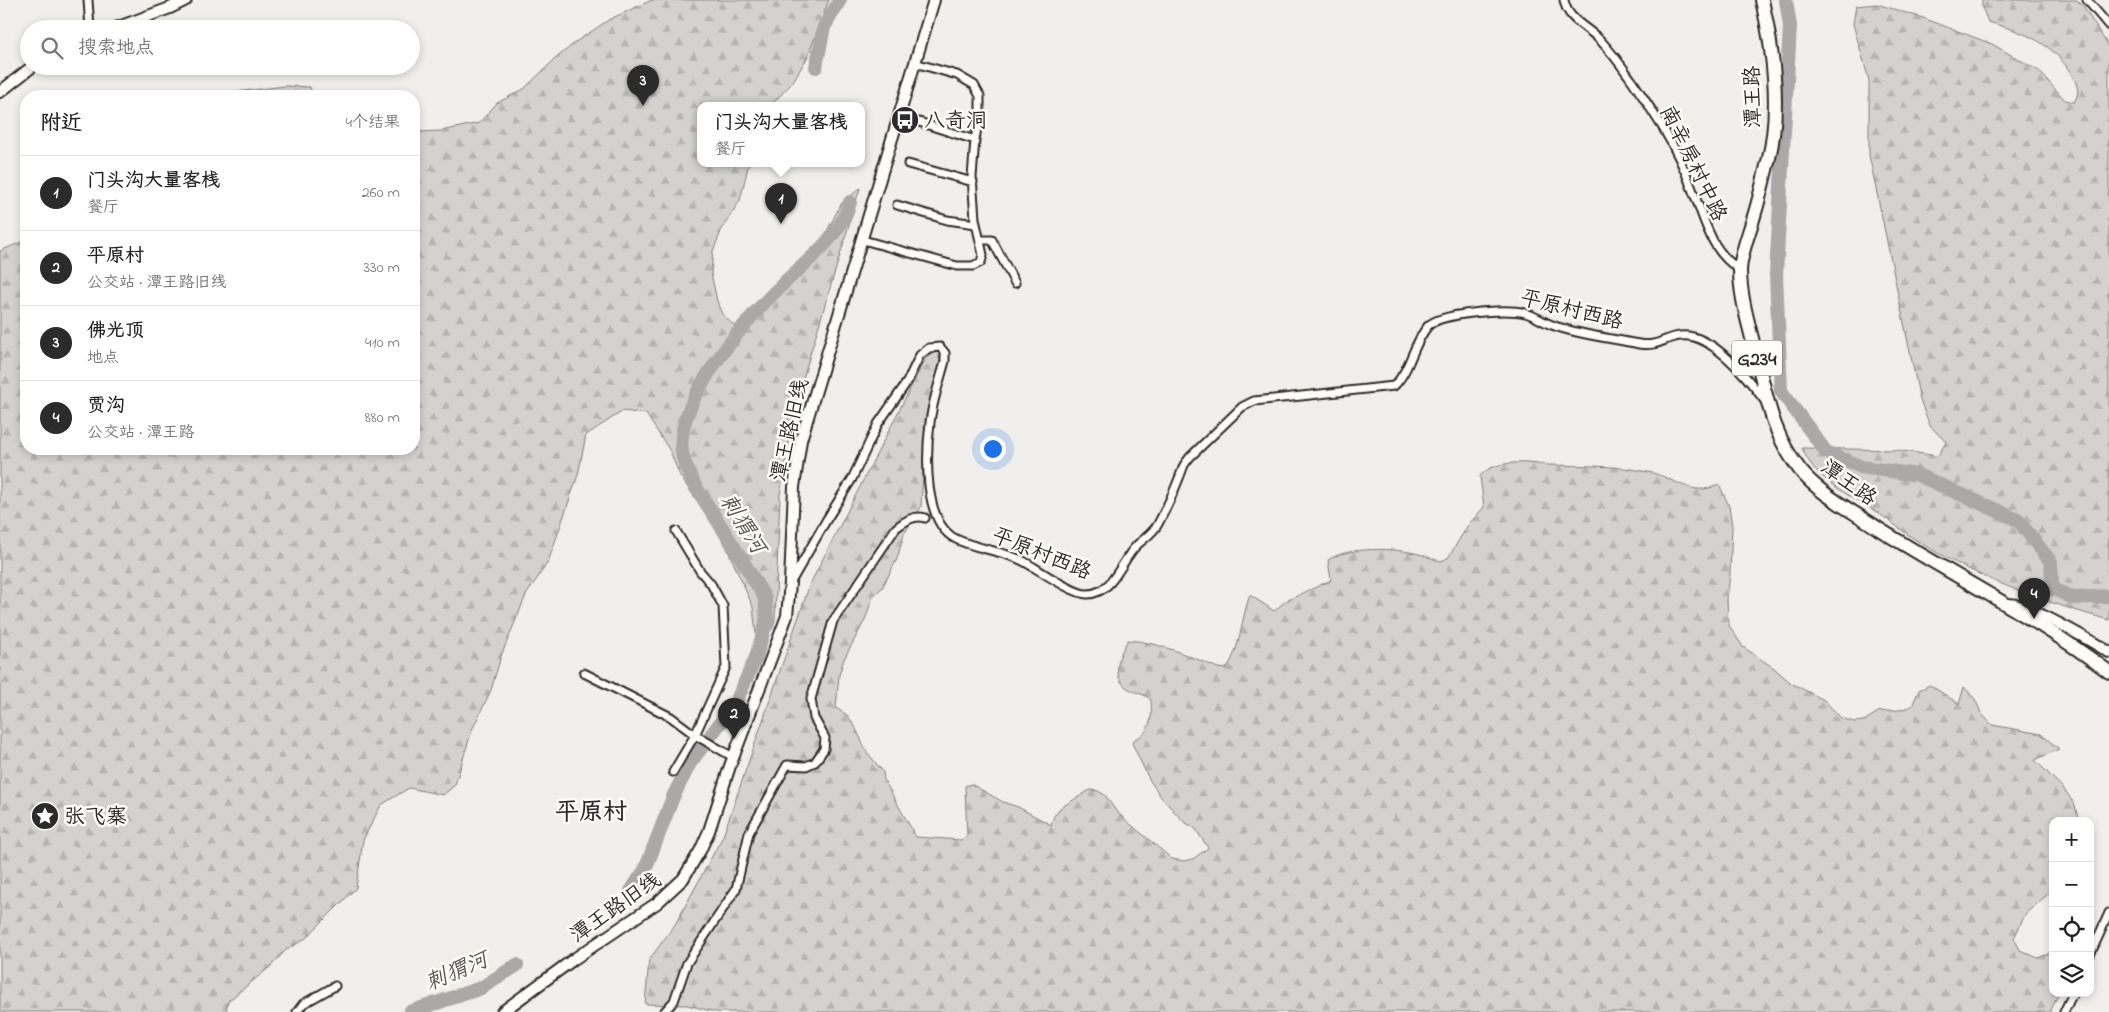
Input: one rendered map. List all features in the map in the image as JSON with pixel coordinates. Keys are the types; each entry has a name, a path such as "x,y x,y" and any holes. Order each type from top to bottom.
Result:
{"highway":[{"name":"潭王路","path":"1762,0 1769,32 1775,94 1774,123 1770,154 1740,270 1748,319 1767,404 1774,425 1801,471 1818,488 1916,552 2067,643 2109,672"}],"main road":[{"path":"137,20 186,0"},
{"name":"潭王路旧线","path":"502,1012 673,890 683,879 700,851 709,831 734,757 787,616 797,460 934,0"},
{"path":"0,92 22,75"},
{"path":"2003,604 2013,603 2027,607 2109,652"}],"street":[{"path":"88,0 89,20"},
{"name":"南辛房村中路","path":"1564,0 1565,7 1572,17 1601,40 1618,62 1664,130 1694,193 1716,247 1726,261 1740,270"},
{"path":"2087,0 2109,26"},
{"path":"862,240 957,266 973,266 981,262 983,255 976,224 973,182 974,140 980,111 980,96 974,85 957,75 915,63"},
{"path":"919,122 974,140"},
{"path":"908,164 973,182"},
{"path":"896,205 947,220 976,224"},
{"path":"980,240 992,240 1015,283"},
{"name":"平原村西路","path":"790,582 852,479 878,424 907,382 920,356 929,348 940,347 945,353 945,361 930,422 928,451 931,496 938,520 946,532 955,539 1019,559 1075,591 1087,594 1100,591 1109,585 1136,546 1149,536 1157,525 1184,465 1242,407 1254,401 1394,386 1402,378 1428,327 1437,319 1490,311 1507,311 1525,313 1552,325 1570,330 1652,346 1680,336 1689,336 1706,343 1729,359 1742,371 1767,404"},
{"path":"664,1012 674,1001 687,963 736,889 749,833 787,765 806,766 815,762 824,749 825,738 814,718 811,699 833,621 896,528 906,520 921,516 925,518"},
{"path":"672,772 695,735 726,667 722,606 711,584 700,571 676,531"},
{"path":"584,673 671,717 695,735 734,757"},
{"path":"2091,952 2109,913"},
{"path":"297,1012 303,1004 334,986"},
{"path":"2064,1012 2071,997"}],"green space":[{"path":"652,0 829,0 807,58 792,83 774,102 697,102 697,167 748,167 740,200 722,229 713,251 711,273 722,314 744,335 764,307 790,284 809,260 841,204 860,188 795,405 780,495 775,620 773,628 766,636 756,634 753,607 723,539 680,476 670,451 646,414 623,411 586,435 578,475 548,562 526,595 501,656 491,690 472,730 455,785 443,795 409,788 381,805 363,840 356,888 306,938 286,950 270,967 228,1001 226,1012 0,1012 0,251 20,243 20,455 420,455 420,132 441,131 479,123 497,103 524,89 577,41 610,19"},
{"path":"1982,0 2077,0 2083,6 2109,47 2109,620 2034,597 1961,566 1911,537 1878,513 1834,486 1815,470 1802,448 1896,450 1938,456 1946,442 1930,426 1920,400 1869,155 1869,80 1853,24 1856,6 1877,4 1923,18 1992,44 2039,71 2065,100 2074,102 2078,93 2076,84 2066,65 2057,55 2037,40 1988,22 1982,7"},
{"path":"285,86 310,87 311,90 252,90"},
{"path":"938,351 940,360 924,456 921,507 904,534 897,559 882,588 873,596 865,620 844,659 839,675 836,708 847,715 854,725 867,752 883,772 884,780 916,837 961,840 967,836 965,786 971,784 1051,825 1054,816 1060,808 1090,790 1098,791 1105,795 1116,811 1172,859 1184,861 1193,859 1208,848 1195,828 1184,822 1161,797 1149,779 1132,743 1148,728 1151,718 1151,700 1126,687 1119,677 1119,658 1128,640 1162,647 1185,654 1218,668 1226,669 1238,643 1250,595 1274,611 1286,601 1331,580 1328,560 1348,552 1385,550 1409,552 1441,561 1448,558 1468,525 1484,507 1480,476 1491,468 1504,464 1523,463 1636,470 1658,475 1692,488 1709,488 1719,484 1729,506 1732,526 1727,599 1728,624 1743,647 1774,668 1791,683 1824,700 1841,718 1854,722 1864,721 1878,712 1899,710 1912,706 1919,690 1930,685 1959,704 1964,687 1975,699 1981,713 1992,725 2041,734 2059,749 2035,760 2063,788 2074,803 2078,817 2049,817 2049,893 2026,913 2014,938 2020,950 2038,958 2049,954 2049,997 2057,997 2050,1012 716,1012 687,1005 645,1004 649,960 676,923 723,836 810,584 926,358"}],"waterway":[{"name":"刺猬河","path":"816,67 824,27 840,0"},
{"path":"1786,0 1790,26 1776,275 1781,391 1826,452 1861,467 1918,475 2018,520 2051,562 2052,588 2073,598 2109,596"},
{"name":"刺猬河","path":"631,891 645,870 673,797 690,763 736,702 756,657 767,620 765,598 699,492 686,466 683,457 682,436 688,412 700,387 735,337 772,295 824,245 840,225 850,202"},
{"name":"刺猬河","path":"410,1012 481,988 517,965"}],"place":[{"name":"佛光顶","path":"643,106"},
{"name":"八奇洞","path":"905,120"},
{"name":"门头沟大量客栈","path":"781,224"},
{"name":"贾沟","path":"2034,619"},
{"name":"平原村","path":"734,739"},
{"name":"张飞寨","path":"45,816"}],"district":[{"name":"平原村","path":"591,811"}]}
